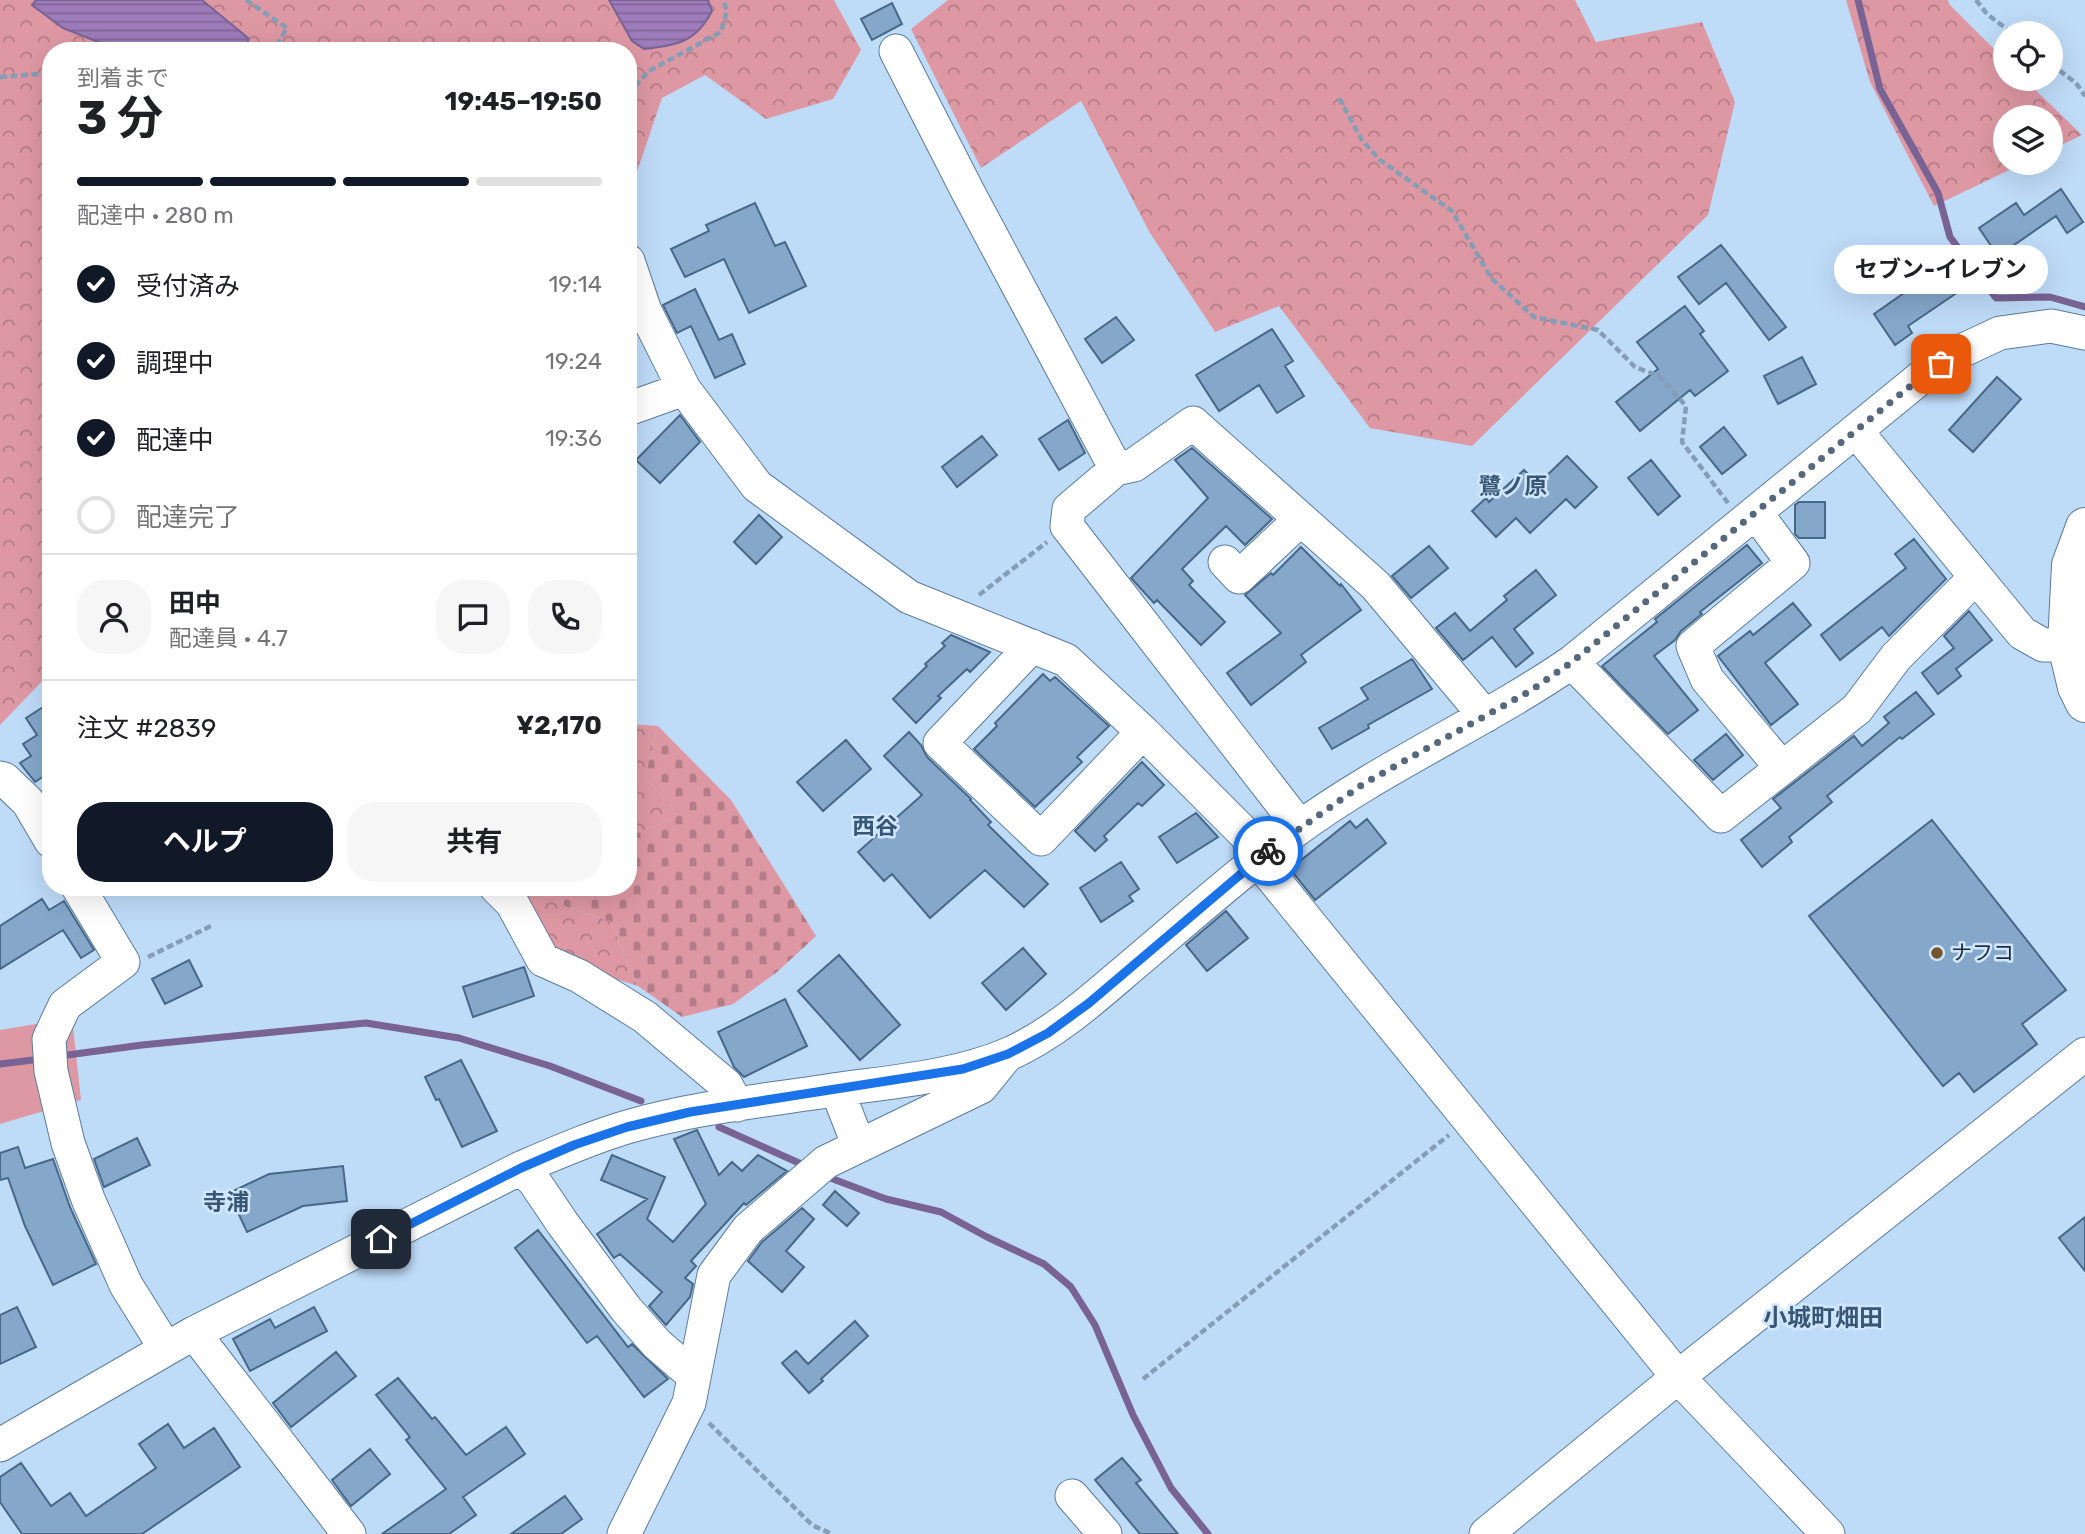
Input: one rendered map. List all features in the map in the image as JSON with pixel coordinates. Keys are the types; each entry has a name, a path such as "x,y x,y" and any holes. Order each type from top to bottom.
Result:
{"main road":[{"path":"2085,527 2071,565 2067,645 2077,687 2085,703"}],"street":[{"path":"896,51 1116,469"},
{"path":"637,287 645,311 684,389 757,486 909,597 1066,660 1247,836 1257,859 1678,1377 1828,1534"},
{"path":"0,1445 194,1333 521,1168 574,1145 627,1127 690,1112 963,1069 1008,1054 1048,1033 1089,1003 1257,859 1300,827 1363,784 1530,691 1572,662 1924,375 1957,353 2000,333 2051,327 2085,333"},
{"path":"637,406 684,389"},
{"path":"1300,827 1067,526 1069,509 1116,469 1134,465 1193,423 1375,585 1485,716"},
{"path":"1856,431 2022,633 2043,645 2067,645"},
{"path":"1750,518 1793,563 1693,646 1707,679 1782,768"},
{"path":"1225,562 1239,577 1301,519"},
{"path":"1572,662 1721,816 1857,709 1896,657 1976,577"},
{"path":"1032,646 940,743 1041,839 1143,732"},
{"path":"0,778 39,795"},
{"path":"83,896 123,962 65,1005 50,1055 68,1143 88,1199 127,1284 166,1349"},
{"path":"505,896 512,903 543,960 579,976 645,1017 726,1085 737,1105"},
{"path":"624,1534 692,1389 714,1275 748,1229 817,1169 981,1087 1008,1054"},
{"path":"1486,1534 1678,1377 2085,1054"},
{"path":"837,1090 859,1146"},
{"path":"521,1168 534,1181 626,1309 692,1389"},
{"path":"194,1333 338,1530"},
{"path":"1072,1496 1105,1534"}],"path":[{"path":"246,0 287,28 278,42"},
{"path":"637,84 649,71 721,32 727,11 723,0"},
{"path":"1976,0 1997,21"},
{"path":"2063,73 2076,83 2085,96"},
{"path":"0,77 42,76"},
{"path":"1339,98 1362,140 1380,160 1452,211 1491,278 1534,317 1598,330 1634,367 1659,376 1686,406 1682,442 1750,518"},
{"path":"954,615 1067,526"},
{"path":"123,962 143,960 214,925"},
{"path":"1143,1379 1469,1119"},
{"path":"692,1389 812,1525 832,1534"}],"green space":[{"path":"0,0 36,0 33,5 63,28 98,42 42,42 42,681 0,725"},
{"path":"203,0 609,0 632,41 712,11 708,0 834,0 861,50 833,99 766,119 705,75 662,98 637,171 637,42 248,42 248,38"},
{"path":"948,0 1575,0 1596,42 1702,22 1735,102 1708,215 1472,446 1370,428 1279,306 1215,332 1150,233 1081,101 981,168 911,29"},
{"path":"1846,0 1948,0 1993,48 1993,91 2036,91 2051,105 1993,105 1993,175 1999,175 1934,206 1870,82"},
{"path":"2063,117 2082,135 2063,144"},
{"path":"637,725 658,726 645,777 678,816 637,833"},
{"path":"658,726 731,800 816,936 777,972 733,1004 682,1017 638,986 610,921 564,906 560,896 637,896 637,833 678,816 645,777"},
{"path":"489,896 560,896 564,906 610,921 638,986 528,951"},
{"path":"72,1018 81,1100 0,1124 0,1030"}],"shaded area":[{"path":"36,0 202,0 248,38 248,42 98,42 63,28 32,5"},
{"path":"609,0 708,0 712,11 699,29 685,40 644,49 632,41"}],"building":[{"path":"892,3 902,24 872,40 861,19"},
{"path":"2061,189 2083,222 2067,233 2056,216 1998,256 1979,228 2016,203 2024,215"},
{"path":"755,203 775,246 785,242 806,286 749,313 724,259 685,277 671,249 709,231 706,225"},
{"path":"1721,245 1786,327 1769,340 1726,283 1699,304 1678,277"},
{"path":"1944,265 1961,290 1908,326 1912,333 1895,345 1874,314"},
{"path":"695,289 719,340 732,334 745,364 715,378 691,326 677,333 663,305"},
{"path":"1685,306 1704,331 1700,334 1728,371 1695,396 1690,390 1640,431 1616,402 1658,369 1637,342"},
{"path":"1116,317 1134,340 1102,363 1085,339"},
{"path":"1272,329 1293,361 1285,366 1304,396 1277,413 1259,385 1219,411 1196,375"},
{"path":"1802,357 1816,384 1778,404 1764,376"},
{"path":"1997,377 2021,399 1973,452 1949,430"},
{"path":"680,415 700,442 660,483 637,459"},
{"path":"1068,420 1085,453 1059,470 1039,439"},
{"path":"1724,427 1746,455 1722,474 1700,447"},
{"path":"982,436 997,455 957,487 942,467"},
{"path":"1192,448 1272,519 1245,545 1226,526 1182,569 1193,581 1189,585 1225,622 1201,645 1157,600 1154,603 1131,578 1208,498 1175,460"},
{"path":"1567,456 1597,487 1575,508 1566,499 1530,533 1516,518 1496,537 1472,511 1486,498 1489,502 1524,470 1538,484"},
{"path":"1651,460 1680,496 1658,515 1628,478"},
{"path":"1799,502 1825,502 1825,538 1799,538 1795,534 1795,505"},
{"path":"759,515 782,537 756,564 734,542"},
{"path":"1914,539 1946,579 1889,636 1882,627 1840,660 1821,635 1906,568 1895,554"},
{"path":"1747,545 1762,563 1700,612 1702,614 1681,631 1675,640 1654,656 1698,710 1668,734 1602,666 1657,622 1655,619"},
{"path":"1429,546 1448,568 1411,598 1392,576"},
{"path":"1301,547 1340,586 1341,584 1361,610 1301,655 1306,662 1251,705 1227,673 1281,633 1245,595 1271,573 1273,575"},
{"path":"1536,570 1556,595 1514,629 1533,653 1516,667 1492,637 1463,660 1436,628 1455,613 1470,631 1507,600 1504,596"},
{"path":"1793,603 1811,625 1765,663 1798,704 1771,725 1718,656 1750,631 1753,635"},
{"path":"1969,611 1992,640 1956,669 1961,676 1938,694 1922,673 1954,648 1944,636"},
{"path":"951,635 990,652 970,672 967,669 938,696 941,698 916,723 893,699 927,666 925,664 945,646 942,643"},
{"path":"1412,659 1432,689 1332,749 1319,728 1368,699 1361,688"},
{"path":"1043,674 1050,681 1055,677 1109,726 1077,757 1082,762 1035,807 974,749 997,726 995,723"},
{"path":"1916,692 1934,714 1902,739 1900,737 1827,796 1832,802 1789,837 1792,842 1762,867 1741,840 1781,808 1773,799 1854,736 1862,746 1889,723 1884,717"},
{"path":"42,708 42,777 35,782 20,763 31,756 23,744 37,735 26,718"},
{"path":"909,732 921,745 927,757 991,822 988,825 1048,884 1024,907 985,870 930,918 892,874 884,881 858,852 922,795 884,756"},
{"path":"1726,734 1743,755 1713,780 1694,760"},
{"path":"846,740 871,769 823,811 797,782"},
{"path":"1142,762 1164,785 1142,806 1138,803 1104,836 1107,840 1095,851 1075,831"},
{"path":"1196,813 1218,837 1177,863 1159,837"},
{"path":"1367,819 1386,843 1315,900 1290,869 1350,821 1356,828"},
{"name":"ナフコ","path":"1932,820 2066,990 2022,1024 2037,1044 1974,1092 1959,1073 1943,1086 1809,916"},
{"path":"1121,862 1139,889 1129,896 1133,901 1101,922 1080,888"},
{"path":"42,899 49,910 64,901 94,950 81,958 63,930 0,969 0,926"},
{"path":"1226,911 1248,938 1207,971 1186,945"},
{"path":"1023,948 1046,974 1006,1010 982,983"},
{"path":"839,955 900,1025 860,1060 798,991"},
{"path":"189,960 202,986 165,1004 152,979"},
{"path":"524,967 534,996 473,1017 463,987"},
{"path":"785,999 807,1046 744,1077 734,1067 718,1032"},
{"path":"461,1060 497,1131 462,1147 425,1077"},
{"path":"697,1130 719,1175 732,1162 742,1171 758,1155 787,1171 746,1205 744,1203 691,1261 696,1266 685,1278 693,1284 690,1297 666,1325 649,1306 662,1292 620,1254 614,1258 597,1234 647,1199 601,1180 612,1155 665,1177 647,1219 673,1242 706,1204 674,1139"},
{"path":"137,1138 150,1165 104,1187 94,1159"},
{"path":"18,1147 25,1168 53,1159 70,1207 96,1264 53,1285 25,1226 8,1178 0,1180 0,1153"},
{"path":"343,1166 347,1201 303,1206 247,1232 229,1193 269,1174"},
{"path":"835,1191 859,1213 847,1226 823,1205"},
{"path":"802,1208 814,1219 786,1251 804,1267 782,1292 748,1261 762,1242"},
{"path":"2085,1217 2085,1271 2059,1238"},
{"path":"538,1230 628,1347 632,1344 668,1379 644,1397 597,1336 587,1343 515,1248"},
{"path":"17,1307 36,1347 0,1364 0,1315"},
{"path":"314,1307 327,1331 250,1371 233,1339 270,1319 275,1328"},
{"path":"855,1321 868,1336 809,1393 782,1363 796,1351 808,1364"},
{"path":"336,1352 356,1376 291,1427 273,1403"},
{"path":"398,1378 466,1455 506,1427 525,1454 463,1497 476,1515 449,1534 382,1534 446,1489 406,1440 410,1437 376,1395"},
{"path":"168,1424 184,1448 214,1428 240,1467 142,1534 22,1534 0,1502 0,1477 21,1463 51,1506 70,1493 86,1516 156,1468 139,1444"},
{"path":"370,1449 390,1474 351,1506 332,1480"},
{"path":"1122,1458 1141,1480 1136,1483 1178,1534 1140,1534 1095,1480"},
{"path":"565,1496 582,1519 561,1534 511,1534"}],"waterway":[{"path":"1858,0 1880,89 1938,193 1950,237 1996,298 2050,297 2085,307"},
{"path":"60,1056 142,1045 366,1023 459,1038 550,1066 641,1101"},
{"path":"0,1064 41,1059"},
{"path":"719,1127 808,1167"},
{"path":"825,1176 886,1199 941,1212 1044,1264 1071,1287 1095,1325 1133,1415 1171,1488 1208,1534"}],"way so far":[{"path":"1268,851 1363,784 1530,691 1572,662 1924,375 1941,364"}],"place":[{"name":"セブン-イレブン","path":"1941,364"},
{"name":"ナフコ","path":"1937,953"}],"district":[{"name":"鷺ノ原","path":"1513,486"},
{"name":"西谷","path":"875,826"},
{"name":"寺浦","path":"226,1202"},
{"name":"小城町畑田","path":"1823,1318"}],"route":[{"path":"381,1239 521,1168 574,1145 627,1127 690,1112 963,1069 1008,1054 1048,1033 1089,1003 1268,851"}]}
